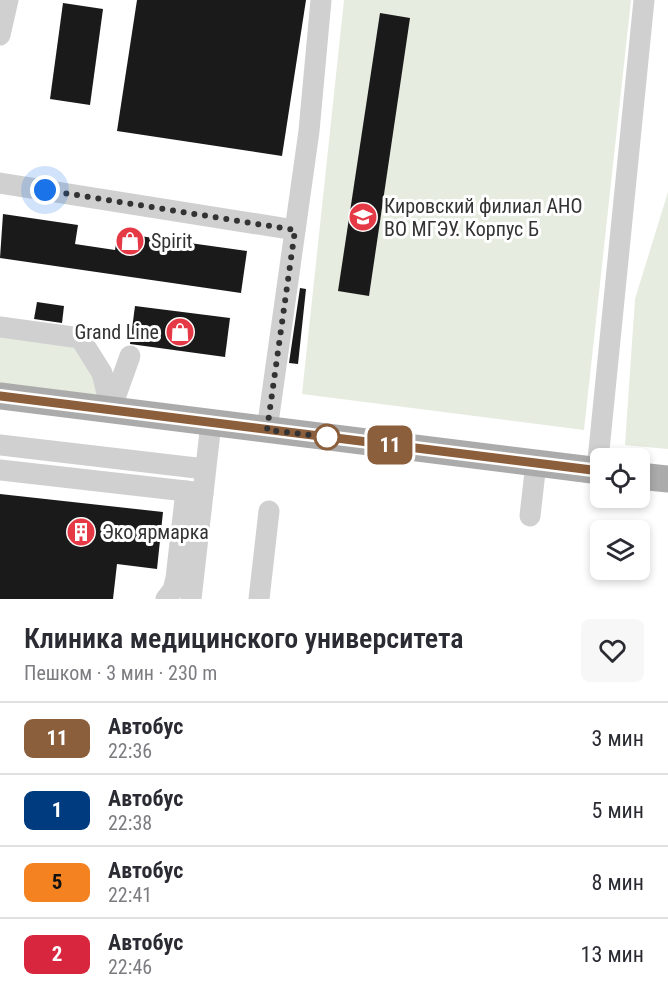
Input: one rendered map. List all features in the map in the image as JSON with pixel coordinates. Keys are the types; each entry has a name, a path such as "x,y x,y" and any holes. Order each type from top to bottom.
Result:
{"main road":[{"path":"0,396 590,470"},
{"path":"650,477 668,479"}],"lane":[{"path":"0,36 8,0"},
{"path":"267,430 316,75 321,0"},
{"path":"600,448 644,0"},
{"path":"0,183 295,230"},
{"path":"0,327 81,338 102,373 111,409"},
{"path":"111,409 130,356"},
{"path":"166,599 173,590 194,492 206,469 211,423"},
{"path":"0,445 206,469"},
{"path":"530,516 536,463"},
{"path":"0,470 194,492"},
{"path":"191,599 194,492"},
{"path":"259,599 269,511"}],"shaded area":[{"path":"344,0 631,0 584,430 302,394"},
{"path":"668,192 668,449 625,445 635,299"},
{"path":"0,330 51,336 72,344 88,364 98,395 0,383"}],"building":[{"path":"137,0 306,0 282,156 117,131"},
{"path":"63,3 103,9 90,105 50,99"},
{"path":"380,13 410,18 369,296 338,291"},
{"path":"3,214 78,225 75,244 115,250 118,233 247,251 241,293 0,258"},
{"path":"300,288 306,289 298,364 289,363"},
{"path":"37,302 64,306 62,323 34,319"},
{"path":"135,306 230,318 225,357 130,344"},
{"name":"Эко ярмарка","path":"0,494 163,512 157,569 117,564 113,599 0,599"}],"bus line":[{"name":"11","path":"0,396 590,470"}],"place":[{"name":"Кировский филиал АНО ВО МГЭУ. Корпус Б","path":"363,217"},
{"name":"Spirit","path":"130,241"},
{"name":"Grand Line","path":"180,332"},
{"name":"Эко ярмарка","path":"81,532"}],"route":[{"path":"45,190 295,230 267,430 327,437"}]}
